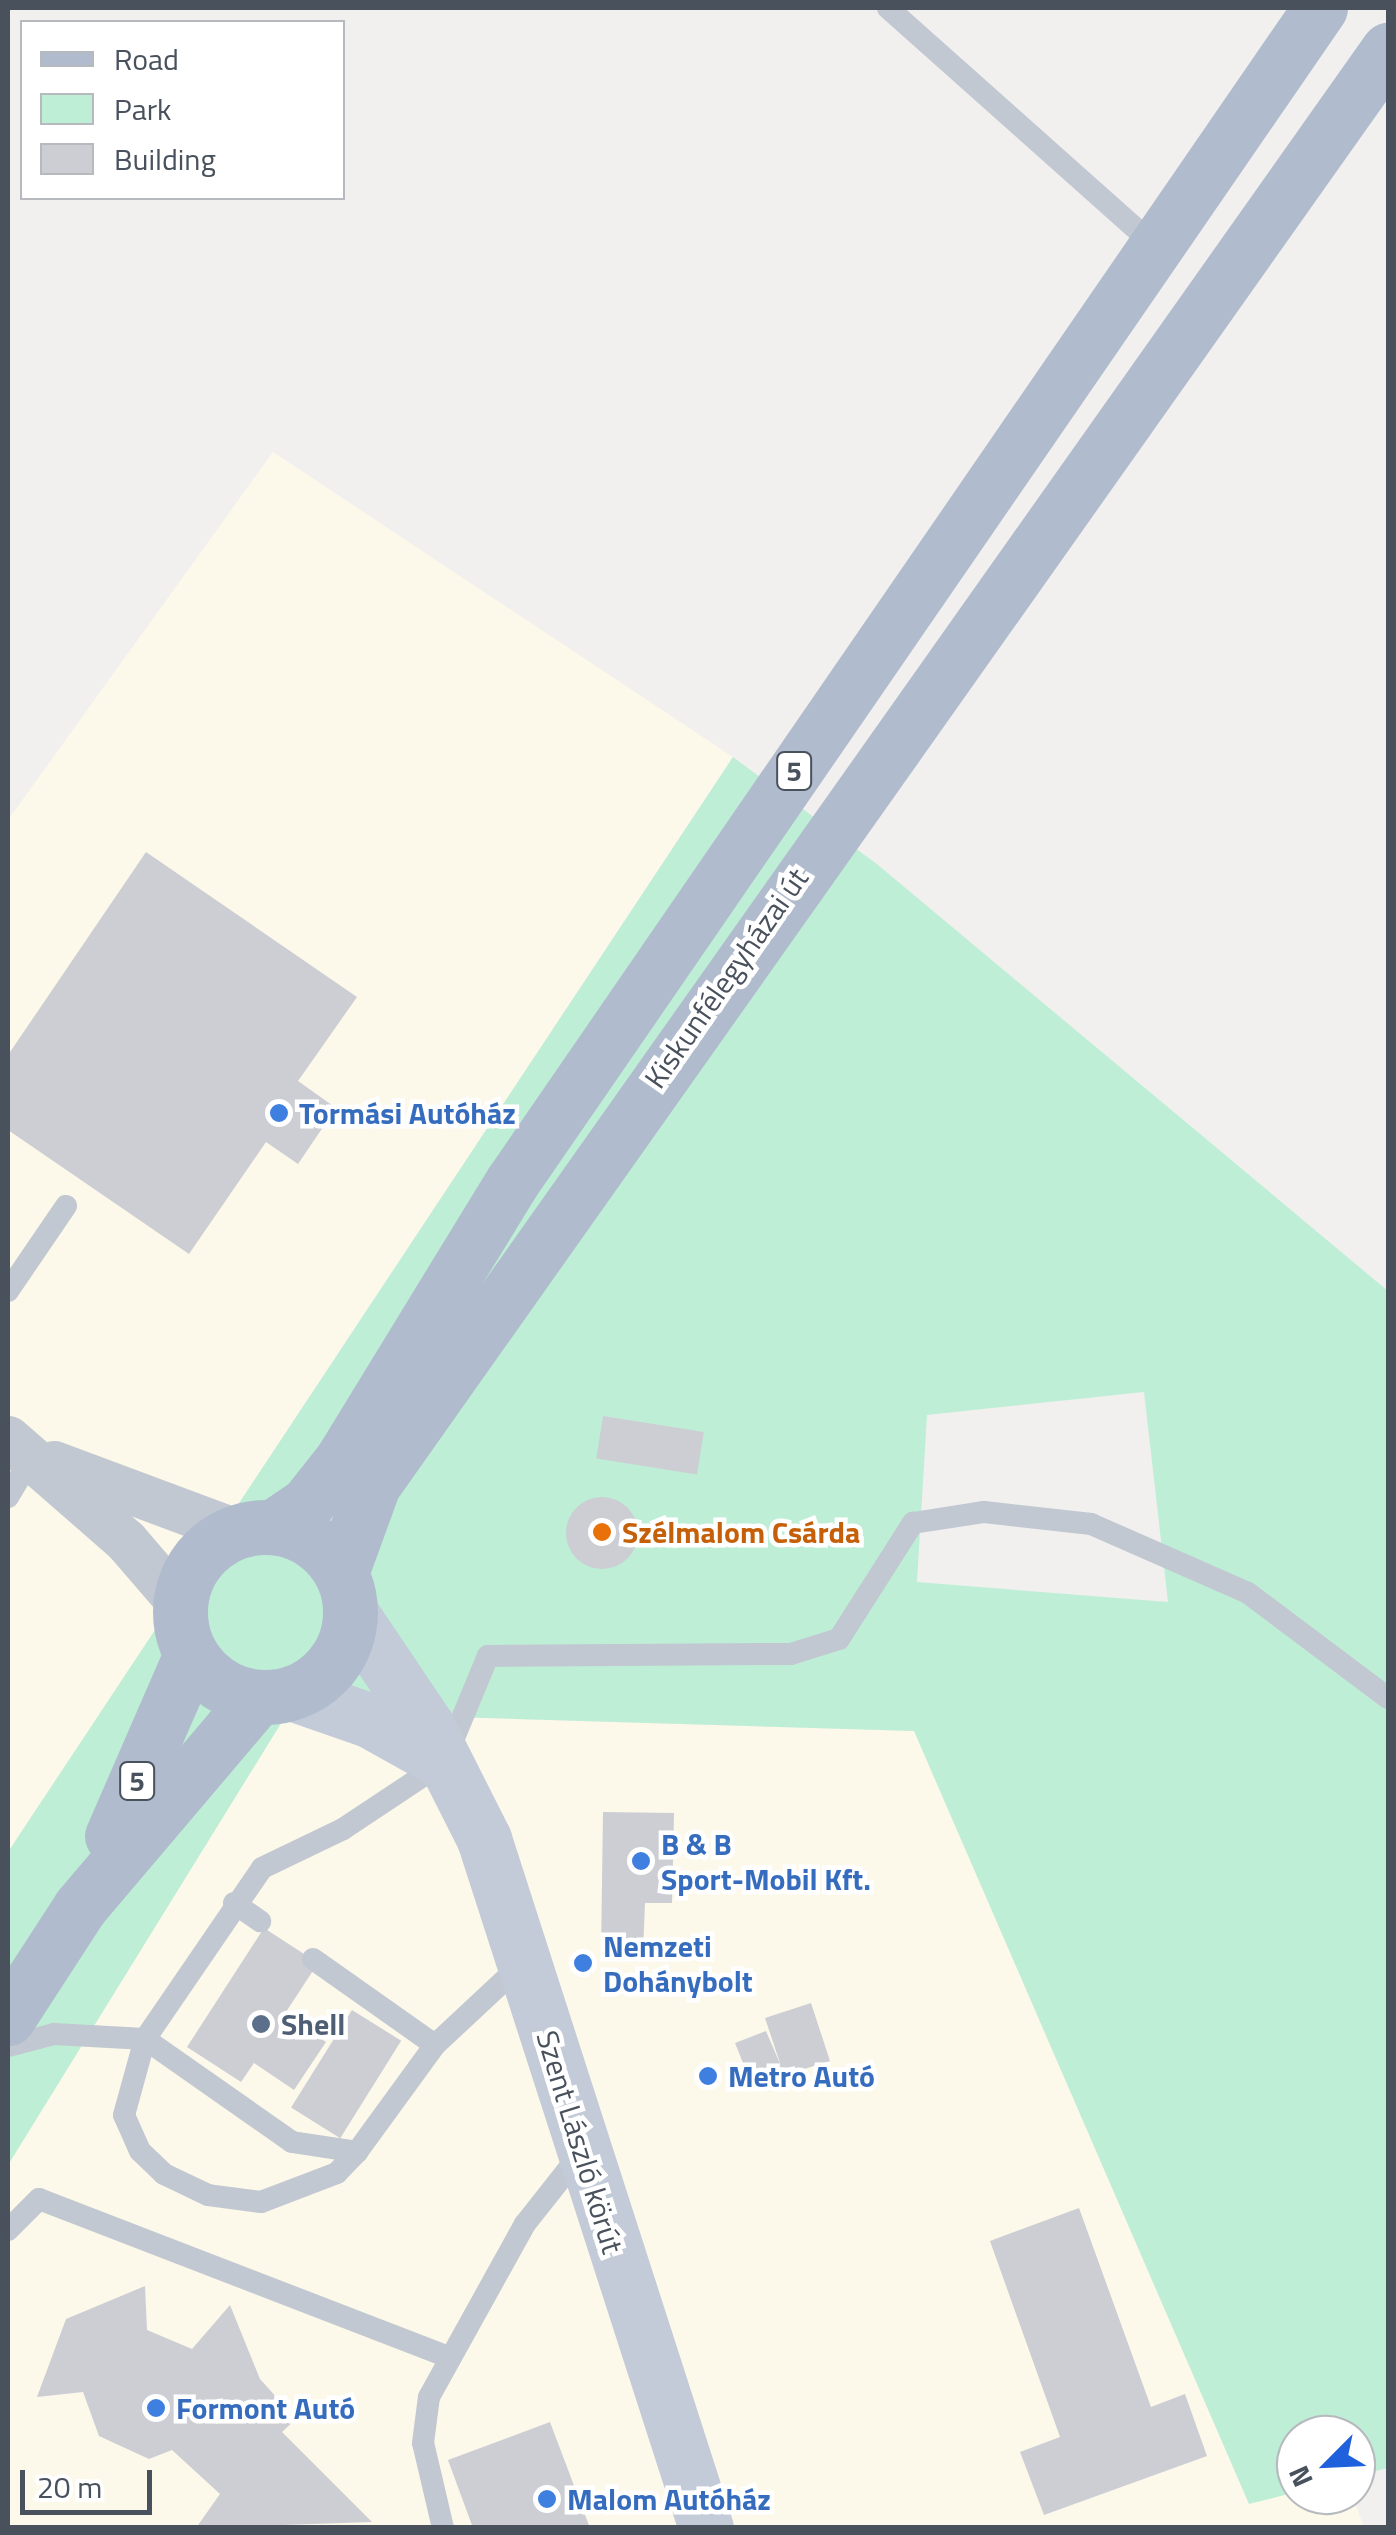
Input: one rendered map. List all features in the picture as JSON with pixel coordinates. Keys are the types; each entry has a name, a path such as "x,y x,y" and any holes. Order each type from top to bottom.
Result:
{"main road":[{"name":"5","path":"1156,247 1320,8"},
{"name":"Kiskunfélegyházai út","path":"346,1593 373,1486 1138,398 1388,50"},
{"name":"Kiskunfélegyházai út","path":"254,1529 306,1505 341,1460 512,1182 1156,247"},
{"name":"5","path":"80,1907 186,1629 198,1560 254,1529"},
{"path":"254,1529 313,1541 346,1593"},
{"name":"5","path":"8,2018 80,1907 275,1695 334,1663 346,1593"},
{"path":"186,1629 220,1683 275,1695"}],"street":[{"path":"20,1447 254,1529"},
{"path":"20,1447 186,1629"},
{"name":"Szent László körút","path":"346,1593 444,1762 484,1840 581,2153 706,2528"},
{"path":"275,1695 368,1720 444,1762"}],"lane":[{"path":"888,8 1156,247"},
{"path":"8,1291 66,1206"},
{"path":"8,1497 20,1447"},
{"path":"524,1962 435,2045 357,2152 337,2173 261,2202 208,2195 164,2174 140,2152 124,2115 145,2039 234,1903 262,1868 343,1829 444,1762 488,1656 791,1654 839,1639 913,1523 984,1512 1091,1524 1248,1593 1388,1698"},
{"path":"234,1903 260,1921"},
{"path":"314,1959 435,2045"},
{"path":"8,2046 54,2034 145,2039 292,2142 357,2152"},
{"path":"443,2528 424,2444 430,2398 525,2224 581,2153"},
{"path":"8,2230 38,2199 450,2358"}],"shaded area":[{"path":"273,452 733,757 8,1852 8,820"},
{"path":"288,1712 915,1731 1249,2503 1276,2497 1276,2515 1360,2515 1364,2527 8,2527 8,2165"}],"green space":[{"path":"733,757 878,865 1388,1291 1388,2468 1376,2471 1376,2415 1276,2415 1276,2497 1249,2504 914,1731 288,1712 8,2165 8,1852","holes":["1144,1392 1168,1602 917,1582 927,1415"]}],"building":[{"path":"146,852 357,997 298,1081 336,1108 298,1164 266,1142 189,1254 8,1130 8,1055"},
{"path":"603,1416 704,1432 697,1474 596,1458"},
{"path":"602,1497 616,1499 628,1507 636,1519 636,1547 628,1559 616,1567 602,1569 588,1567 576,1559 568,1547 566,1533 568,1519 576,1507 588,1499"},
{"path":"603,1812 674,1813 672,1903 645,1903 643,1952 601,1951"},
{"path":"264,1928 318,1963 284,2015 326,2042 294,2090 254,2063 241,2082 187,2047"},
{"path":"811,2003 830,2061 752,2085 735,2043 766,2031 781,2066 765,2018"},
{"path":"352,2010 401,2041 340,2138 291,2108"},
{"path":"1079,2208 1151,2407 1185,2394 1207,2456 1044,2515 1020,2452 1060,2437 990,2241"},
{"path":"145,2286 147,2330 192,2349 230,2305 260,2379 296,2419 282,2432 372,2522 196,2528 220,2494 172,2450 149,2459 99,2436 83,2392 37,2397 66,2319"},
{"path":"550,2422 590,2528 473,2528 448,2460"}],"place":[{"name":"Tormási Autóház","path":"279,1113"},
{"name":"Szélmalom Csárda","path":"602,1532"},
{"name":"B & B Sport-Mobil Kft.","path":"641,1861"},
{"name":"Nemzeti Dohánybolt","path":"583,1963"},
{"name":"Shell","path":"261,2024"},
{"name":"Metro Autó","path":"708,2076"},
{"name":"Formont Autó","path":"156,2408"},
{"name":"Malom Autóház","path":"547,2499"}]}
